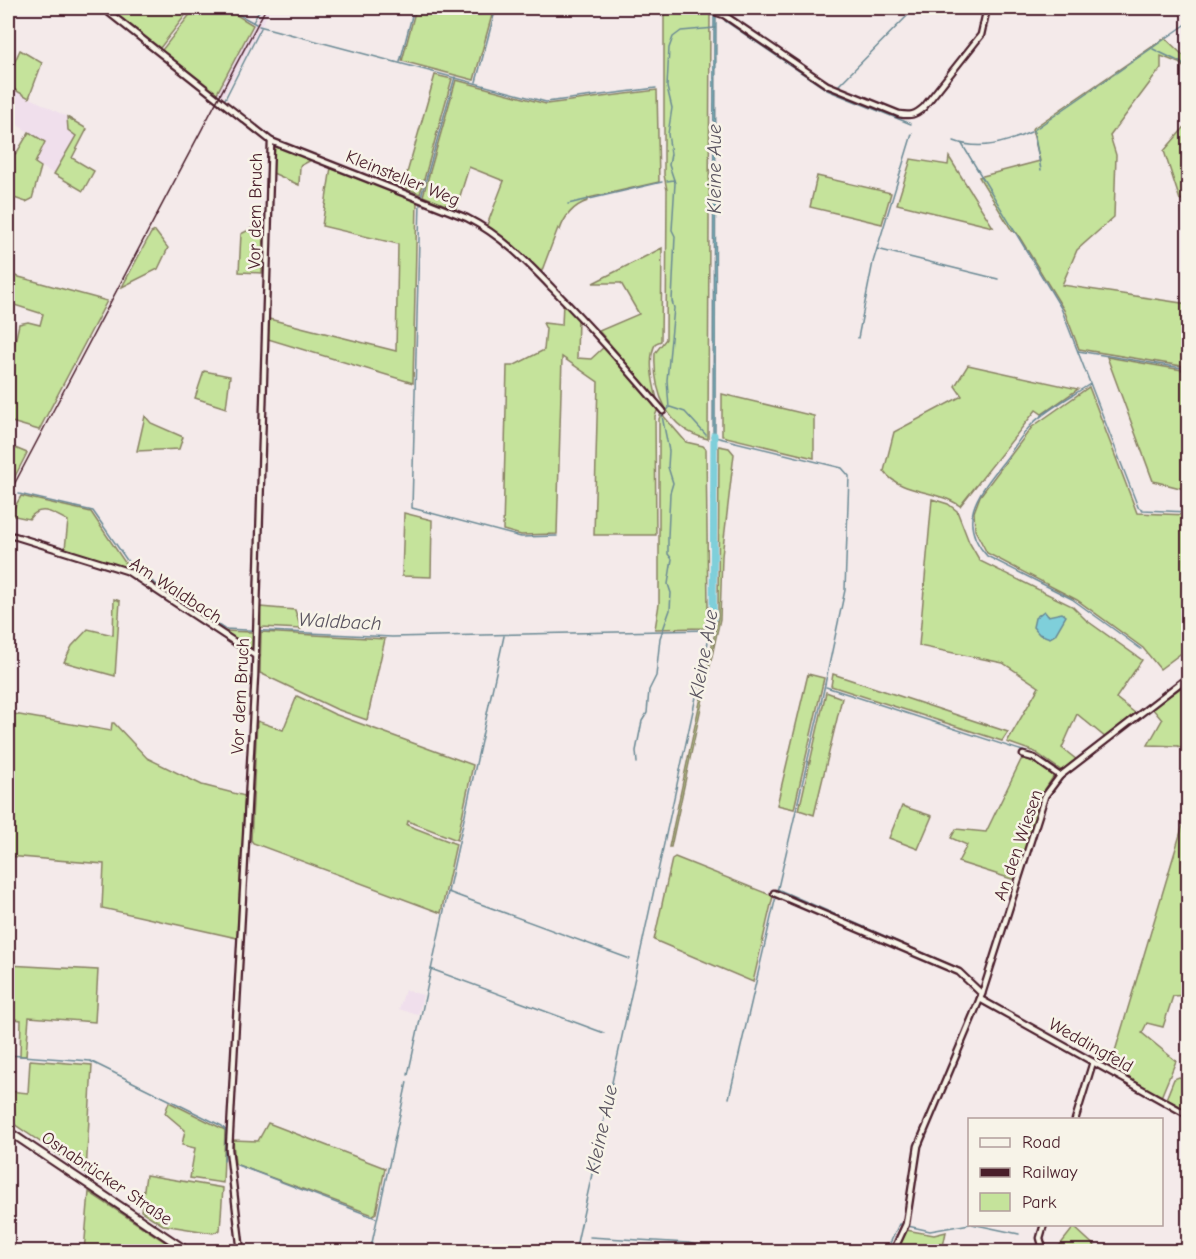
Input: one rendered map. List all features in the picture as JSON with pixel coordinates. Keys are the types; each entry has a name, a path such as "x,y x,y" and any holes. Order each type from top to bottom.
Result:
{"main road":[{"name":"Osnabrücker Straße","path":"8,1131 189,1251"}],"street":[{"name":"Kleinsteller Weg","path":"103,8 271,141 467,218 503,240 596,333 663,411"},
{"path":"703,8 718,12 837,90 899,114 916,115 981,35 987,8"},
{"name":"Vor dem Bruch","path":"241,1251 229,1149 256,656 271,141"},
{"name":"Am Waldbach","path":"8,537 14,536 127,571 256,656"},
{"name":"An den Wiesen","path":"892,1251 905,1226 918,1146 981,996 1045,796 1060,776 1188,677"},
{"path":"1023,755 1034,758 1060,776"},
{"path":"776,894 959,972 981,996"},
{"name":"Weddingfeld","path":"981,996 1188,1115"},
{"path":"1075,1118 1093,1062"},
{"path":"1044,1226 1041,1238 1044,1251"}],"shaded area":[{"path":"263,8 271,8 223,97 217,93"},
{"path":"8,86 67,117 68,130 76,136 54,174 35,163 45,142 8,119"},
{"path":"405,990 423,995 418,1015 399,1009"}],"green space":[{"path":"109,8 191,8 160,48"},
{"path":"195,8 225,8 253,25 217,93 162,50"},
{"path":"416,8 494,8 474,80 402,61"},
{"path":"664,8 688,8 710,13 708,439 682,427 665,408 655,368 655,353 666,339 667,190 664,175"},
{"path":"1165,38 1188,60 1188,71 1179,63 1161,56 1161,68 1110,136 1116,155 1114,217 1077,250 1062,285 1188,304 1188,367 1079,349 1064,310 1017,233 1012,231 979,177 1040,161 1032,129"},
{"path":"20,50 42,63 29,98 8,86 9,74"},
{"path":"435,75 452,79 420,194 403,187"},
{"path":"456,80 546,104 657,90 659,182 588,198 588,201 567,216 560,230 558,228 541,273 487,225 504,181 469,167 456,209 423,196"},
{"path":"67,117 87,129 72,158 94,171 83,191 54,174 76,136 68,130"},
{"path":"1188,123 1188,198 1180,200 1164,151"},
{"path":"29,132 45,142 35,163 41,167 32,199 26,202 8,196 8,150 16,154"},
{"path":"275,144 313,159 300,166 299,185 273,173"},
{"path":"949,157 993,227 897,204 911,159 948,165"},
{"path":"331,167 417,201 413,383 268,339 269,319 396,351 398,244 322,226"},
{"path":"817,176 891,193 882,224 810,207"},
{"path":"264,222 262,273 239,272 241,234"},
{"path":"155,231 168,248 158,269 122,287 151,233"},
{"path":"662,248 661,341 656,343 653,349 651,363 657,399 599,331 639,314 621,283 593,283"},
{"path":"8,274 107,301 39,430 8,421 8,356 12,356 19,324 28,322 40,325 43,314 8,303"},
{"path":"563,302 578,318 577,358 591,359 605,346 658,409 655,416 656,535 594,535 598,382 562,357 557,534 521,535 503,530 507,366 513,366 544,350 546,329 543,323 562,325"},
{"path":"1107,357 1188,371 1188,490 1153,481"},
{"path":"968,365 1078,389 1042,414 1036,410 960,506 941,497 899,484 884,471 894,432 962,396 955,386"},
{"path":"204,371 230,376 226,408 195,398"},
{"path":"1089,387 1137,513 1188,515 1188,648 1160,669 1143,648 1077,600 987,553 975,530 974,512 980,496 1032,427"},
{"path":"722,394 814,416 814,458 722,436"},
{"path":"661,413 686,442 703,446 706,449 708,609 705,628 655,629 659,604 659,419"},
{"path":"145,416 151,423 183,437 179,449 137,451"},
{"path":"719,446 729,448 734,454 722,556 720,619 671,847 669,847 718,618"},
{"path":"15,448 27,453 8,490 8,453"},
{"path":"21,496 91,512 130,570 65,549 68,521 53,513 38,512 29,519 10,515"},
{"path":"932,499 948,504 957,511 969,542 980,561 1072,606 1086,620 1142,660 1116,698 1135,713 1106,738 1077,714 1062,748 1077,760 1062,771 1035,752 1007,742 1039,687 1003,663 919,646"},
{"path":"404,513 432,520 431,577 402,576"},
{"path":"114,599 120,601 115,676 64,662 72,646 88,629 113,635"},
{"path":"260,607 295,610 301,629 261,627"},
{"path":"222,631 253,632 253,649 250,650"},
{"path":"261,632 385,639 367,720 336,709 260,673"},
{"path":"808,674 824,678 794,809 777,805"},
{"path":"833,674 1008,732 1002,741 831,686"},
{"path":"1188,683 1188,753 1178,746 1148,745 1162,720 1152,708"},
{"path":"826,692 842,698 814,815 799,810"},
{"path":"297,696 334,714 473,765 457,840 408,821 407,825 456,844 441,913 253,843 251,840 257,721 283,730"},
{"path":"8,713 111,731 112,723 114,723 147,758 202,785 245,796 237,938 102,908 104,864 8,856"},
{"path":"1025,758 1052,773 1053,777 1042,794 1015,880 958,862 967,845 951,838 956,829 986,832 1021,760"},
{"path":"902,806 932,816 918,849 889,838"},
{"path":"1188,808 1188,995 1173,996 1163,1027 1147,1023 1142,1033 1176,1061 1161,1097 1110,1068"},
{"path":"675,857 773,896 753,982 654,940 672,859"},
{"path":"8,965 98,970 95,1022 29,1017 26,1056 20,1056 21,1020 8,1018"},
{"path":"30,1060 92,1065 86,1173 8,1120 8,1091 28,1093"},
{"path":"1179,1077 1188,1080 1188,1111 1166,1099 1174,1079"},
{"path":"169,1102 225,1130 223,1183 190,1178 195,1148 182,1145 185,1130 165,1113"},
{"path":"268,1123 385,1168 376,1213 373,1215 235,1164 233,1140 258,1141"},
{"path":"146,1175 223,1188 220,1230 213,1233 163,1225 141,1211"},
{"path":"89,1192 179,1251 84,1251"},
{"path":"1074,1227 1100,1251 1056,1250"},
{"path":"906,1230 934,1235 946,1232 942,1251 896,1252"},
{"path":"588,1244 683,1251 586,1251"}],"water":[{"path":"714,8 716,8 715,442 713,442"},
{"path":"1044,611 1048,616 1062,613 1066,616 1055,635 1050,638 1039,634 1033,627 1035,618"}],"waterway":[{"path":"227,8 256,24"},
{"path":"253,22 261,8"},
{"path":"400,62 414,8"},
{"path":"476,82 496,8"},
{"path":"839,85 915,8"},
{"path":"725,21 827,90 911,124"},
{"path":"954,141 973,145 993,144 1031,132 1188,23"},
{"path":"259,26 546,102 656,88"},
{"path":"225,99 261,28"},
{"path":"637,763 636,751 642,721 647,713 649,690 656,676 660,638 670,610 671,593 668,584 672,559 668,554 668,537 670,493 673,483 668,467 669,451 662,416 669,408 667,380 674,308 672,301 675,236 672,230 675,183 669,165 671,154 668,134 672,108 667,87 669,48 673,37 681,31 715,28"},
{"path":"1153,49 1180,62 1188,69"},
{"path":"421,197 455,77"},
{"path":"1034,132 1041,170"},
{"path":"858,338 873,262 912,134"},
{"path":"962,144 1061,308 1138,507 1143,510 1188,512"},
{"path":"667,181 674,180"},
{"path":"568,204 662,182"},
{"path":"420,201 412,508 521,537 557,536"},
{"path":"877,249 998,279"},
{"path":"1078,351 1188,369"},
{"path":"1090,384 1046,412 1025,432 980,494 972,518 973,530 977,543 987,556 1072,599 1141,649"},
{"path":"670,407 685,412 706,435"},
{"name":"Kleine Aue","path":"713,619 714,435"},
{"path":"711,436 842,468 849,476 845,590 729,1098"},
{"name":"Waldbach","path":"19,494 93,511 133,569 224,629 392,637 710,630"},
{"name":"Kleine Aue","path":"575,1252 713,619"},
{"path":"408,1075 504,636"},
{"path":"826,687 1035,755 1059,771"},
{"path":"777,889 958,968"},
{"path":"448,892 630,959"},
{"path":"431,969 604,1033"},
{"path":"8,1055 90,1061 222,1126 226,1131 224,1161"},
{"path":"370,1252 407,1082"},
{"path":"237,1165 376,1218"},
{"path":"886,1252 899,1224 930,1231 968,1224"},
{"path":"981,1226 1019,1234"},
{"path":"590,1237 687,1243 687,1246"},
{"path":"688,1243 725,1252"},
{"path":"773,1252 790,1246 839,1252"}],"railway":[{"path":"8,496 266,8"}]}
